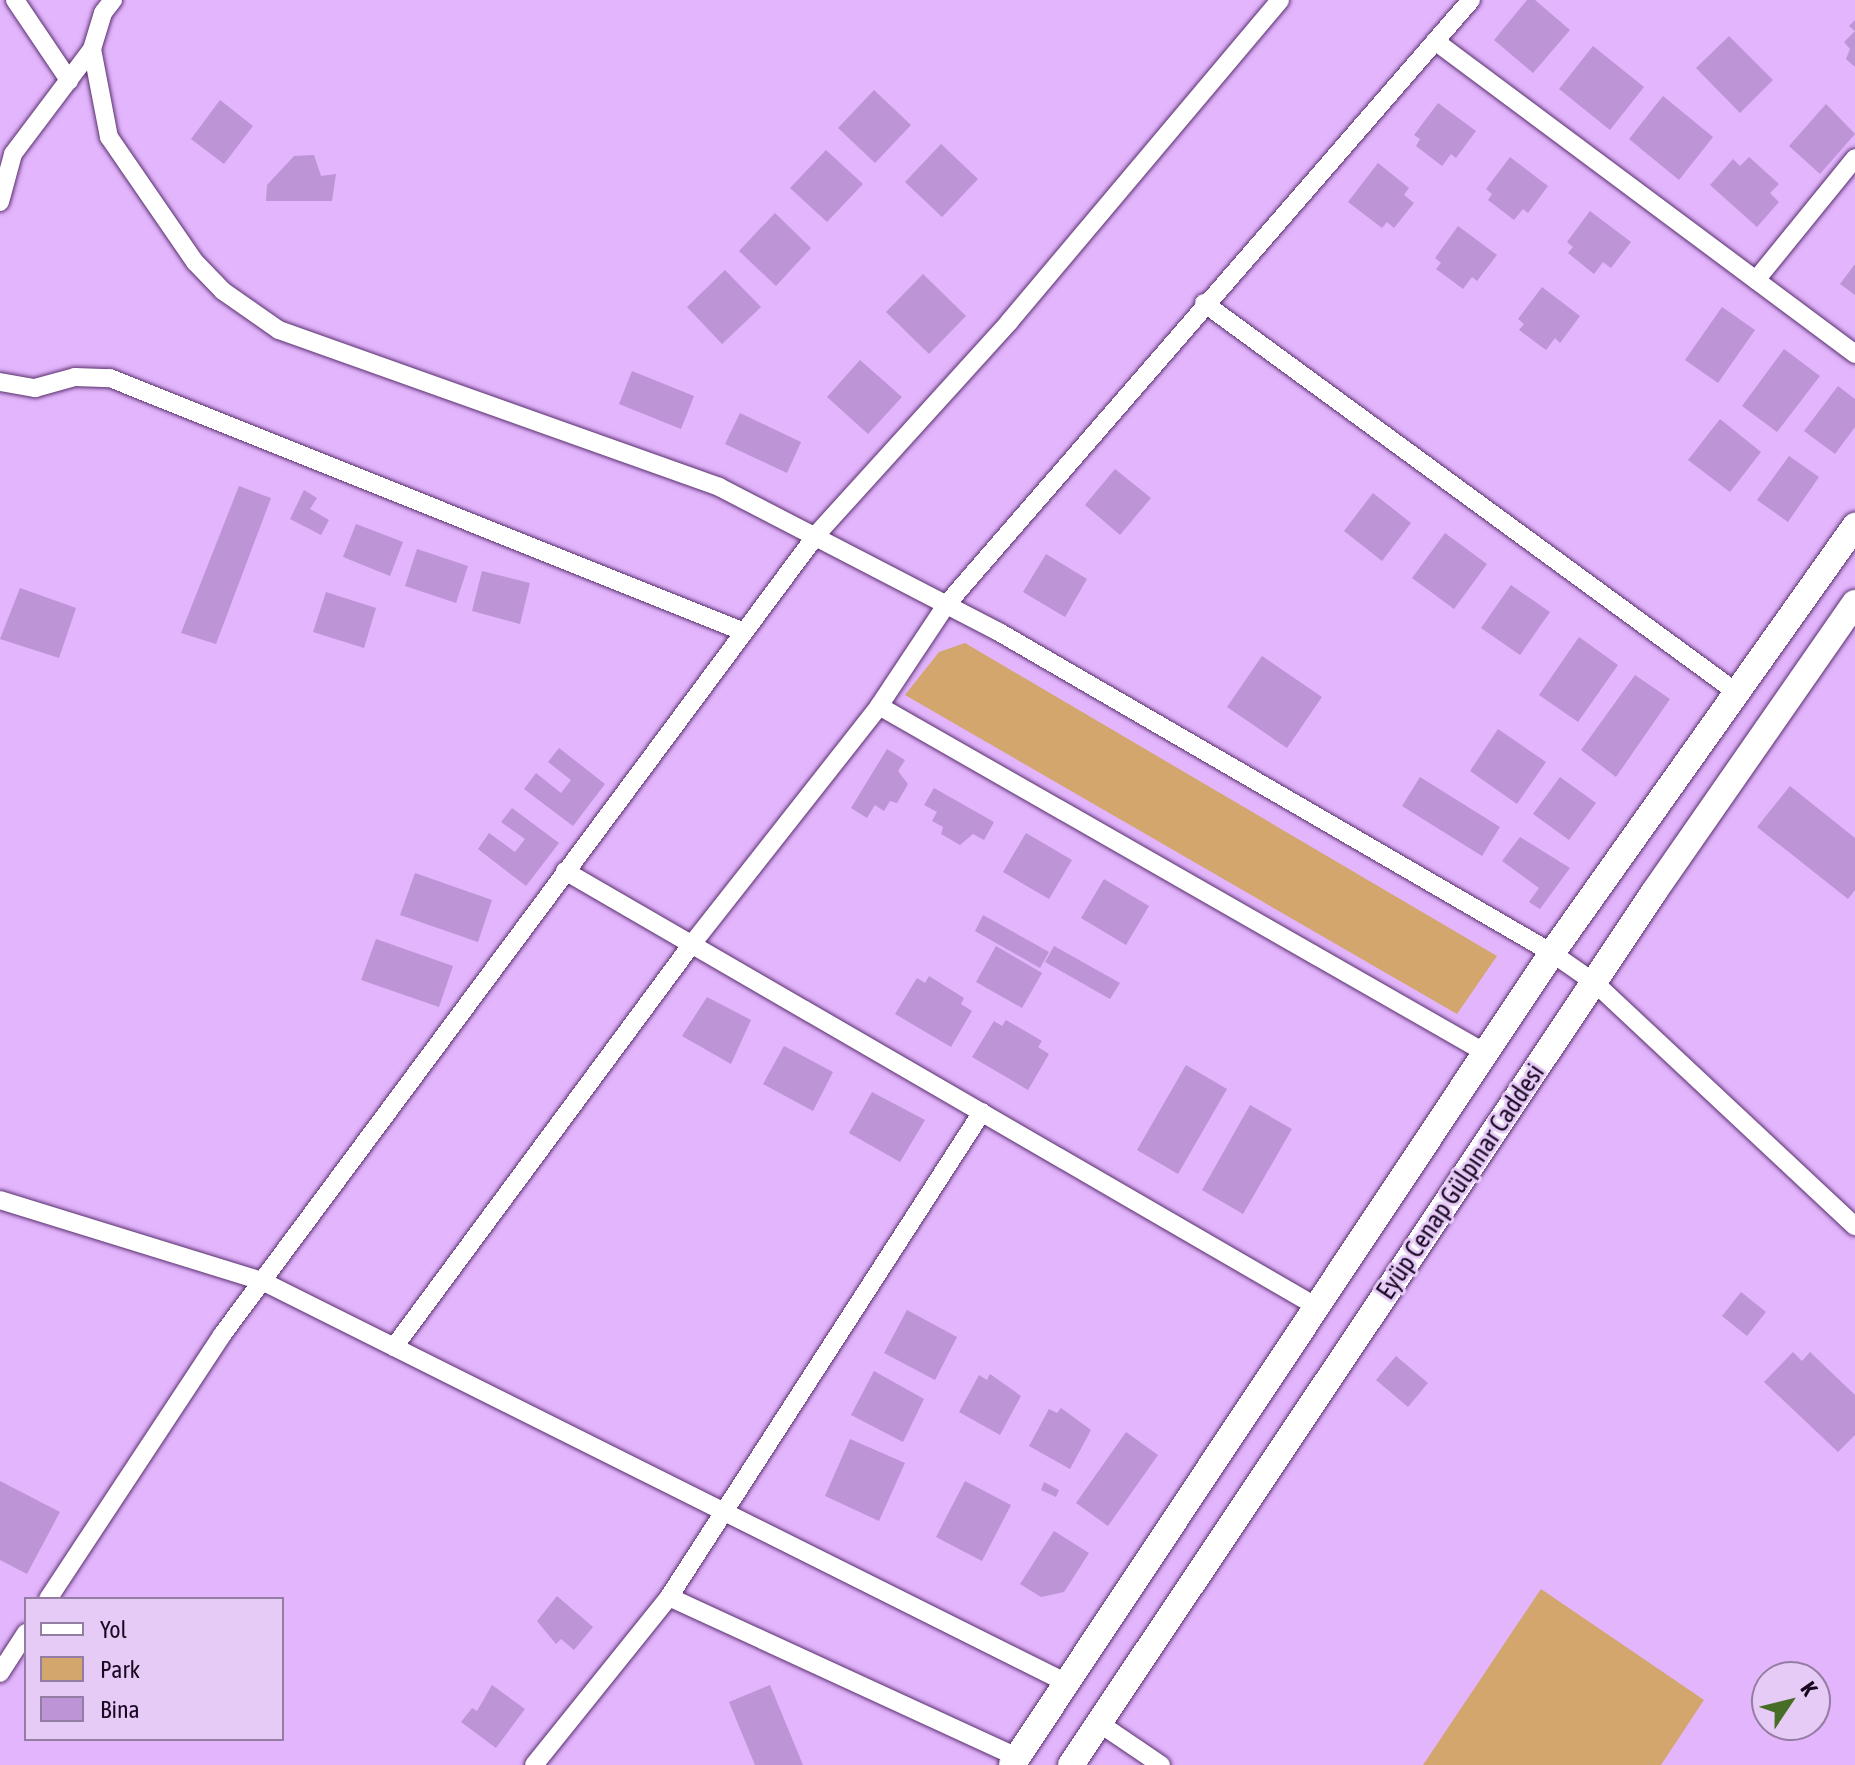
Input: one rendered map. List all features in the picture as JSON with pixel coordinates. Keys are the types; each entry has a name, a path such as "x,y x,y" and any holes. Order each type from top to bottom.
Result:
{"main road":[{"path":"1014,1761 1319,1308 1552,953 1855,526"},
{"name":"Eyüp Cenap Gülpınar Caddesi","path":"1071,1765 1595,983 1851,617"}],"street":[{"path":"15,0 69,80"},
{"path":"0,202 13,154 92,49 103,13 113,0"},
{"path":"49,1597 262,1281 817,534 1009,322 1280,0"},
{"path":"394,1347 692,944 879,706 946,605 1204,303 1471,0"},
{"path":"1435,41 1855,354"},
{"path":"92,49 109,137 195,262 223,291 279,330 719,487 817,534 946,605 1552,953 1595,983 1855,1226"},
{"path":"1756,280 1855,158"},
{"path":"1204,303 1736,692"},
{"path":"0,382 35,388 75,377 110,378 744,632"},
{"path":"879,706 1486,1053"},
{"path":"565,871 1319,1308"},
{"path":"534,1765 669,1597 982,1112"},
{"path":"0,1200 262,1281 1067,1683"},
{"path":"669,1597 1014,1761"},
{"path":"0,1673 24,1636"},
{"path":"1099,1723 1161,1765"}],"green space":[{"path":"965,643 1497,956 1457,1014 905,695 939,652"},
{"path":"1541,1589 1704,1700 1661,1765 1423,1765"}],"building":[{"path":"1527,0 1535,0 1570,30 1533,73 1494,40"},
{"path":"1855,31 1855,67 1846,59 1850,49 1844,42"},
{"path":"1729,36 1773,80 1740,113 1696,68"},
{"path":"1593,46 1644,87 1610,130 1559,89"},
{"path":"874,90 911,125 875,163 838,128"},
{"path":"1663,96 1713,137 1679,180 1629,139"},
{"path":"220,100 253,126 224,164 191,139"},
{"path":"1438,103 1476,131 1456,158 1451,154 1442,166 1416,146 1420,139 1414,135"},
{"path":"1826,104 1855,134 1820,174 1789,146"},
{"path":"941,144 978,179 942,217 905,182"},
{"path":"826,150 863,184 827,222 790,188"},
{"path":"314,155 321,176 336,174 332,201 266,201 267,185 294,156"},
{"path":"1510,157 1548,186 1528,213 1523,209 1514,220 1488,200 1492,194 1486,189"},
{"path":"1749,157 1779,184 1770,193 1779,202 1757,227 1710,185 1733,159 1740,166"},
{"path":"1378,163 1409,188 1404,195 1414,203 1394,228 1387,222 1382,228 1348,202"},
{"path":"1590,211 1631,242 1611,268 1603,262 1594,274 1568,253 1573,247 1567,242"},
{"path":"775,213 811,248 776,286 739,251"},
{"path":"1458,226 1497,255 1477,281 1472,277 1463,289 1436,269 1441,263 1435,258"},
{"path":"1855,264 1855,295 1840,284"},
{"path":"725,270 761,307 722,344 687,307"},
{"path":"923,274 966,316 929,354 886,312"},
{"path":"1542,287 1580,316 1560,343 1555,338 1546,350 1519,330 1524,324 1518,319"},
{"path":"1722,307 1755,330 1718,383 1685,360"},
{"path":"1784,349 1820,376 1777,432 1742,406"},
{"path":"860,360 902,397 868,434 827,397"},
{"path":"632,371 694,396 681,429 619,404"},
{"path":"1838,386 1855,399 1855,427 1835,454 1804,431"},
{"path":"740,413 801,442 787,473 725,444"},
{"path":"1720,419 1761,452 1730,492 1688,460"},
{"path":"1789,456 1819,477 1788,522 1757,500"},
{"path":"1115,469 1151,498 1120,535 1085,505"},
{"path":"239,486 271,498 216,644 181,633"},
{"path":"304,490 317,498 310,509 329,520 321,535 290,519"},
{"path":"1373,493 1411,523 1382,561 1344,531"},
{"path":"356,524 403,542 390,576 343,557"},
{"path":"1445,533 1487,564 1454,609 1412,578"},
{"path":"417,549 468,566 456,603 405,586"},
{"path":"1046,554 1087,579 1065,617 1023,592"},
{"path":"482,571 530,583 520,624 472,611"},
{"path":"1511,585 1550,612 1520,655 1481,628"},
{"path":"20,588 76,608 59,658 0,639"},
{"path":"326,592 376,608 364,648 313,632"},
{"path":"1579,637 1618,665 1578,722 1539,695"},
{"path":"1262,656 1322,697 1287,748 1227,707"},
{"path":"1635,675 1670,699 1616,777 1581,750"},
{"path":"1498,729 1546,762 1517,804 1470,771"},
{"path":"559,748 605,784 573,826 524,789 536,773 561,793 571,780 548,762"},
{"path":"887,749 905,760 898,771 908,784 897,803 890,801 884,811 875,805 867,818 851,808"},
{"path":"1420,777 1500,827 1482,856 1402,806"},
{"path":"1560,777 1596,803 1569,840 1533,814"},
{"path":"1790,786 1855,838 1855,890 1848,899 1757,827"},
{"path":"934,788 994,822 984,840 973,834 960,845 941,834 943,827 932,821 937,812 924,805"},
{"path":"512,808 559,843 526,886 478,849 489,833 515,852 525,839 501,822"},
{"path":"1026,833 1072,860 1049,899 1003,872"},
{"path":"1520,837 1570,868 1540,909 1529,902 1539,888 1502,861"},
{"path":"415,873 492,900 478,942 400,915"},
{"path":"1104,879 1149,906 1126,945 1081,918"},
{"path":"983,915 1049,952 1040,968 975,931"},
{"path":"376,939 453,966 439,1007 361,980"},
{"path":"996,946 1042,973 1022,1008 976,982"},
{"path":"1054,946 1120,983 1110,999 1045,962"},
{"path":"929,976 964,998 961,1004 972,1011 951,1047 895,1014 917,978 925,983"},
{"path":"707,997 751,1020 731,1064 682,1036"},
{"path":"1006,1020 1042,1041 1038,1047 1049,1054 1028,1090 972,1057 994,1021 1002,1026"},
{"path":"784,1046 833,1072 813,1111 763,1084"},
{"path":"1186,1065 1227,1089 1178,1174 1137,1150"},
{"path":"872,1092 925,1120 900,1162 849,1133"},
{"path":"1250,1105 1292,1129 1243,1214 1202,1190"},
{"path":"1741,1292 1766,1312 1747,1336 1722,1316"},
{"path":"907,1310 957,1337 935,1380 884,1353"},
{"path":"1793,1352 1802,1361 1810,1352 1855,1395 1855,1435 1838,1452 1764,1382"},
{"path":"1396,1356 1428,1383 1408,1407 1376,1380"},
{"path":"874,1371 924,1399 903,1442 851,1415"},
{"path":"990,1374 1021,1396 1000,1435 959,1412 979,1375 987,1380"},
{"path":"1061,1408 1091,1430 1070,1469 1029,1446 1049,1409 1057,1413"},
{"path":"1126,1432 1158,1455 1108,1526 1076,1503"},
{"path":"850,1439 905,1463 879,1521 825,1496"},
{"path":"0,1481 60,1512 27,1574 0,1560"},
{"path":"965,1481 1011,1505 982,1561 936,1537"},
{"path":"1044,1482 1059,1490 1056,1497 1041,1490"},
{"path":"1054,1531 1089,1553 1064,1592 1041,1597 1020,1584"},
{"path":"557,1596 593,1627 574,1650 561,1639 556,1644 537,1621"},
{"path":"492,1685 525,1709 496,1748 461,1722 472,1708 477,1711"},
{"path":"770,1685 803,1765 755,1765 729,1702"}]}
